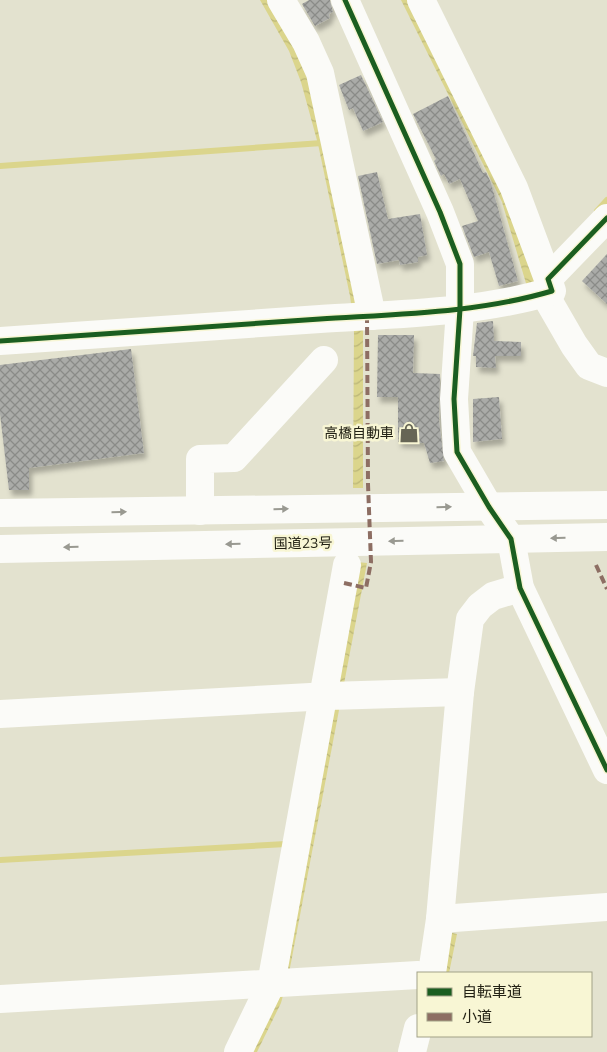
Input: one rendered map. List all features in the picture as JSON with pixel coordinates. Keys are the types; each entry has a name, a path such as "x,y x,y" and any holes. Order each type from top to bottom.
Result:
{"main road":[{"path":"280,0 306,42 320,73 362,317"},
{"path":"345,0 440,212 460,264 460,309 454,399 457,452 488,507 511,539 520,588 607,770"},
{"path":"421,0 514,188 546,286 574,345 589,366 607,373"},
{"path":"0,341 362,317 460,309 524,300 546,286 607,218"},
{"path":"200,511 200,459 234,458 324,360"},
{"path":"0,513 607,505"},
{"name":"国道23号","path":"0,549 607,537"},
{"path":"238,1052 279,983 332,696 347,565"},
{"path":"432,972 440,919 460,692 470,619 480,606 493,596 520,588"},
{"path":"0,714 332,696 460,692"},
{"path":"440,919 607,907"},
{"path":"0,999 417,975"},
{"path":"412,1052 417,1032"}],"water":[{"path":"260,0 270,0 312,82 363,326 363,488 353,488 354,327 350,296 318,144 301,82 289,51"},
{"path":"401,0 414,0 479,126 540,285 528,290 502,202"},
{"path":"357,562 367,563 289,973 281,1003 257,1052 247,1052"},
{"path":"448,932 457,934 449,972 438,972"}],"building":[{"path":"309,0 330,0 333,12 329,14 330,18 315,26 302,4"},
{"path":"361,75 383,122 363,131 353,108 349,110 339,85"},
{"path":"448,96 483,173 486,172 491,183 518,281 499,286 489,252 474,257 462,226 478,221 460,179 449,184 444,174 441,176 434,161 436,159 413,114"},
{"path":"377,172 388,219 420,214 427,255 418,257 418,262 400,265 399,260 377,264 358,176"},
{"path":"607,254 607,304 582,281"},
{"path":"493,321 494,341 521,342 521,356 495,356 496,368 476,367 476,356 473,356 477,323"},
{"path":"378,335 414,335 413,373 440,374 439,420 444,461 430,463 424,443 398,442 398,397 377,397"},
{"path":"131,349 144,453 29,468 29,490 9,490 0,414 0,365"},
{"path":"499,397 502,439 473,442 473,399"}],"waterway":[{"path":"0,166 322,143"},
{"path":"597,211 607,200"},
{"path":"0,860 286,844"}],"marked path":[{"path":"344,583 366,588 371,562 368,484 367,316"},
{"path":"596,565 607,589"}],"cycle path":[{"path":"345,0 440,212 460,264 460,309 454,399 457,452 489,507 511,539 520,588 607,770"},
{"path":"0,341 408,314 496,304 552,291 548,279 607,218"}],"place":[{"name":"高橋自動車","path":"409,433"}]}
